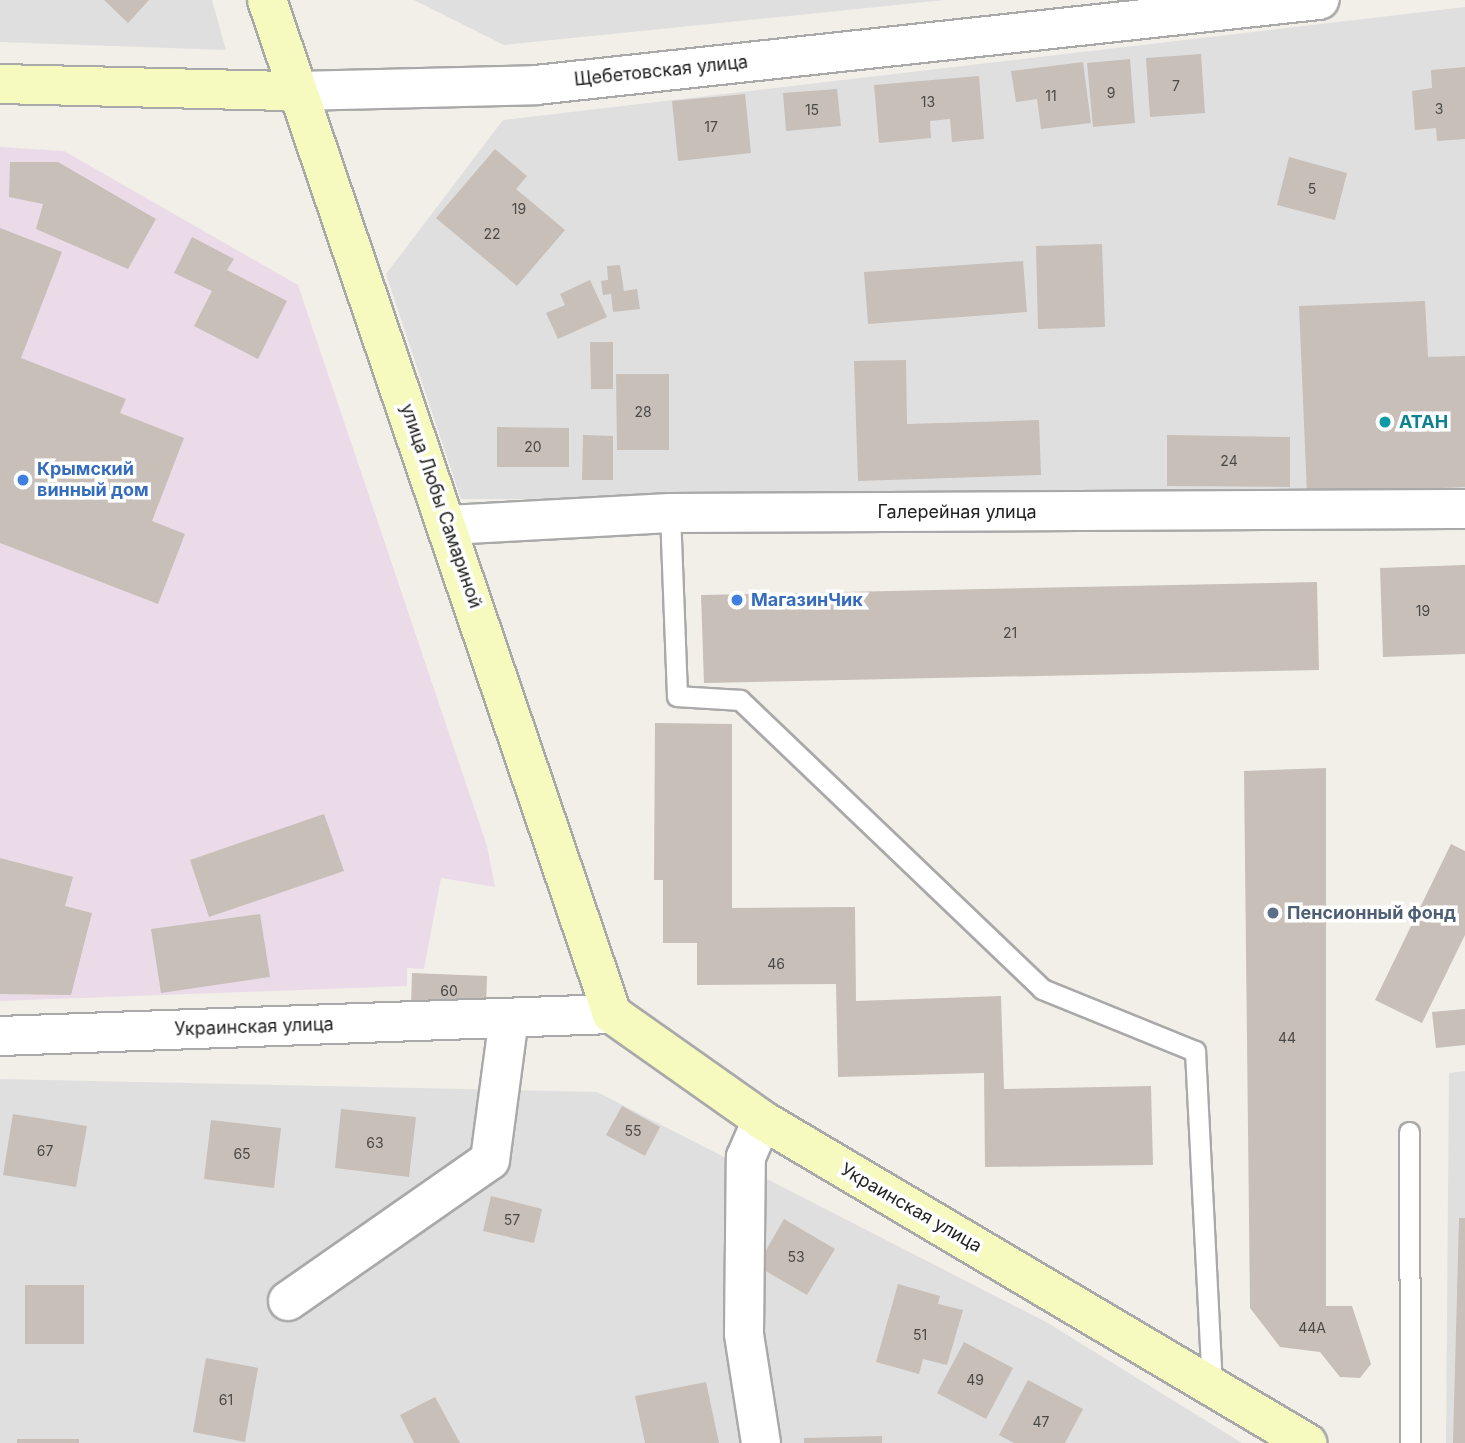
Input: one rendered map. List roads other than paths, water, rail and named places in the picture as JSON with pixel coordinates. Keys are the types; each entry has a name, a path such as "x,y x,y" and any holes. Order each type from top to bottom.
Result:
{"main road":[{"name":"улица Любы Самариной","path":"267,0 296,91 449,526 612,1014"},
{"name":"Щебетовская улица","path":"0,84 296,91"},
{"name":"Украинская улица","path":"612,1014 762,1120 1307,1443"}],"street":[{"name":"Щебетовская улица","path":"296,91 536,85 1319,0"},
{"name":"Галерейная улица","path":"449,526 670,513 1465,509"},
{"name":"Украинская улица","path":"0,1036 612,1014"},
{"path":"288,1301 490,1160 509,1018"},
{"path":"761,1443 744,1334 746,1157 762,1120"}],"lane":[{"path":"670,513 677,696 740,700 1042,989 1195,1051 1212,1385"},
{"path":"1409,1132 1410,1443"}],"place":[{"name":"АТАН","path":"1385,422"},
{"name":"Крымский винный дом","path":"23,480"},
{"name":"МагазинЧик","path":"737,600"},
{"name":"Пенсионный фонд","path":"1273,913"}]}
